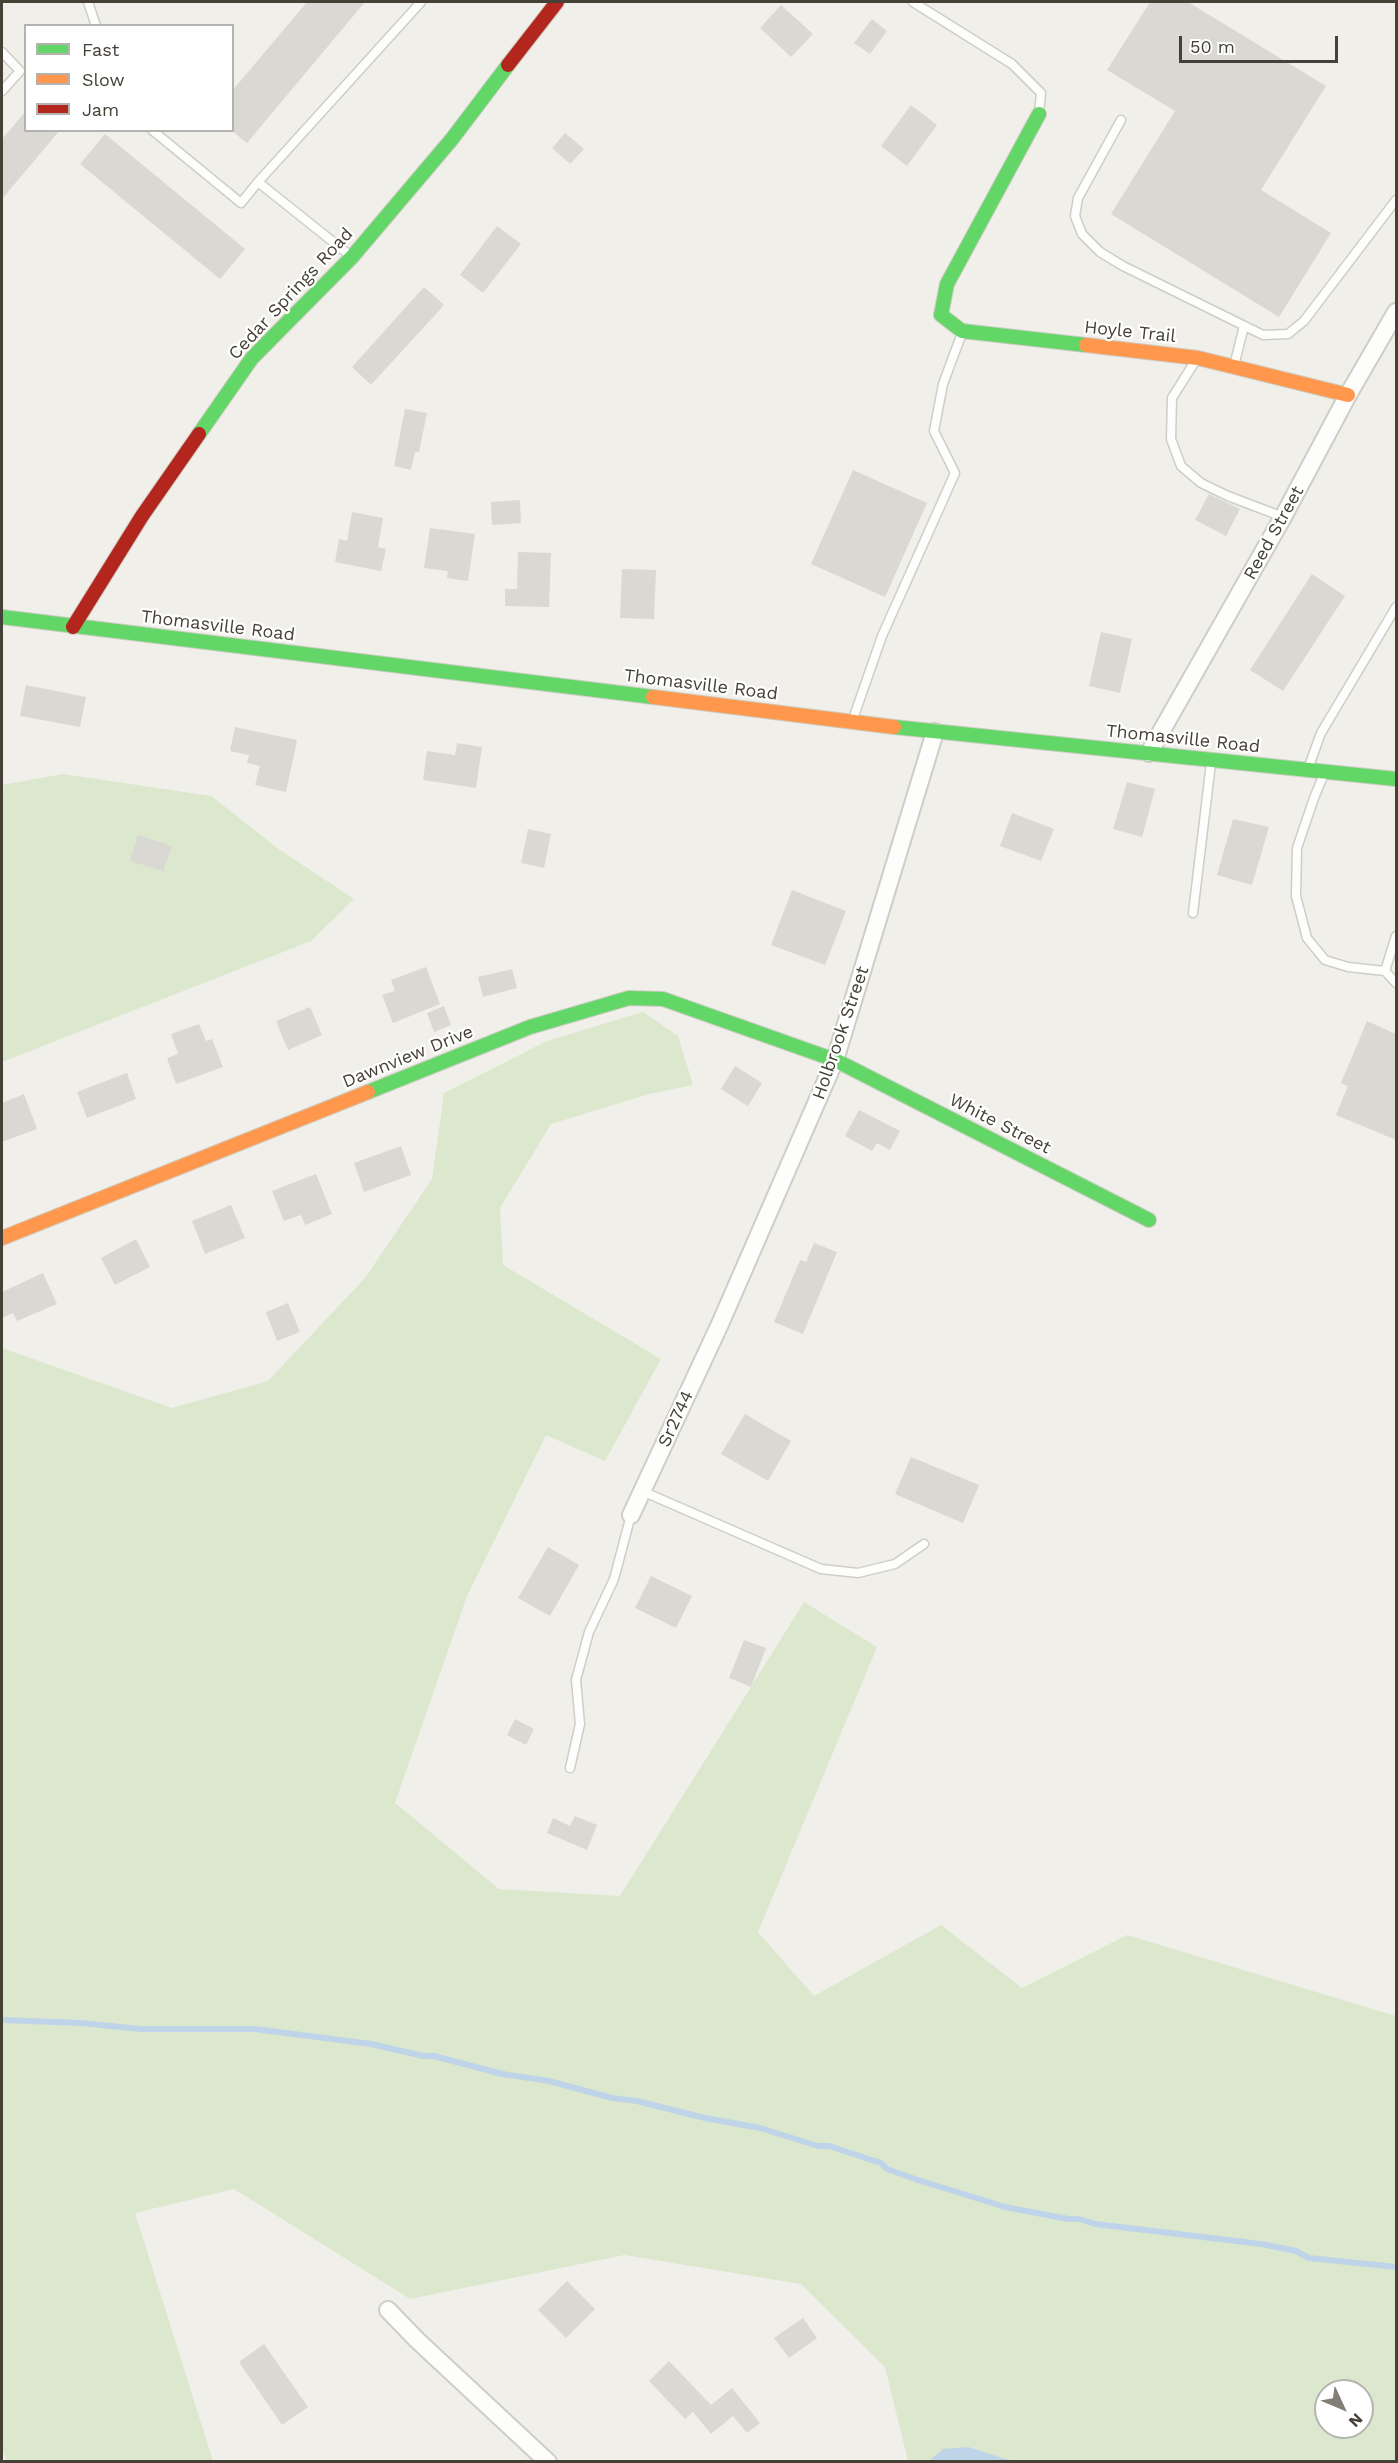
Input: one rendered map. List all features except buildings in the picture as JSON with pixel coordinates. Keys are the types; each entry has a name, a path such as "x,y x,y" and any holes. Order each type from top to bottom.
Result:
{"street":[{"name":"Cedar Springs Road","path":"73,627 142,516 252,358 352,257 452,139 557,2"},
{"path":"962,331 941,315 947,284 1039,114"},
{"name":"Reed Street","path":"1149,753 1283,518 1348,395 1390,334 1396,312"},
{"name":"Hoyle Trail","path":"962,331 1198,358 1348,395"},
{"name":"Thomasville Road","path":"2,617 935,732 1396,779"},
{"name":"Holbrook Street","path":"720,1324 835,1060 935,732"},
{"name":"Dawnview Drive","path":"2,1238 530,1027 629,998 663,999 835,1060"},
{"name":"White Street","path":"835,1060 1149,1220"},
{"name":"Sr2744","path":"631,1515 720,1324"},
{"path":"388,2310 548,2462"}],"lane":[{"path":"88,2 95,24"},
{"path":"154,132 241,202 421,2"},
{"path":"913,2 1012,64 1041,93 1039,114"},
{"path":"2,52 20,71 2,91"},
{"path":"1121,120 1078,198 1075,216 1082,234 1100,252 1123,267 1263,335 1280,336 1294,330 1316,306 1396,200"},
{"path":"258,182 352,257"},
{"path":"1234,366 1244,326"},
{"path":"852,722 882,636 956,473 934,431 943,384 962,331"},
{"path":"1198,358 1172,398 1171,439 1181,466 1201,483 1283,518"},
{"path":"1308,770 1321,733 1396,607"},
{"path":"1193,913 1211,759"},
{"path":"1325,771 1298,848 1296,896 1306,938 1325,960 1348,967 1386,970 1396,983"},
{"path":"1386,970 1396,936"},
{"path":"642,1491 821,1569 858,1573 895,1564 924,1544"},
{"path":"570,1768 580,1724 576,1680 589,1632 614,1579 631,1515"}],"green space":[{"path":"63,774 211,796 280,850 354,899 311,941 2,1062 2,785"},
{"path":"643,1012 678,1036 693,1085 649,1094 551,1124 500,1208 503,1265 661,1359 605,1461 546,1435 467,1596 395,1803 499,1889 620,1896 804,1602 877,1647 758,1932 814,1996 941,1925 1022,1988 1127,1935 1396,2016 1396,2461 908,2461 885,2367 801,2284 624,2255 410,2299 234,2189 135,2213 213,2461 7,2461 2,2449 2,1348 172,1408 268,1381 365,1278 432,1179 444,1093 547,1041"}],"water":[{"path":"968,2447 1012,2461 929,2461 943,2449"}],"waterway":[{"path":"2,2020 81,2023 140,2029 255,2029 371,2044 423,2056 434,2056 502,2074 549,2081 612,2098 637,2101 705,2118 760,2128 818,2146 829,2146 881,2163 887,2169 918,2180 1005,2207 1079,2219 1095,2224 1261,2244 1296,2251 1309,2258 1396,2267"}],"traffic: fast":[{"path":"199,434 252,358 352,257 452,139 508,65"},
{"path":"1039,114 947,284 941,315 962,331 1086,345"},
{"path":"2,617 653,697"},
{"path":"894,727 1396,779"},
{"path":"368,1092 530,1027 629,998 663,999 835,1060 1149,1220"}],"traffic: slow":[{"path":"1086,345 1198,358 1348,395"},
{"path":"653,697 894,727"},
{"path":"2,1238 368,1092"}],"traffic: jam":[{"path":"508,65 557,2"},
{"path":"73,627 142,516 199,434"}]}
